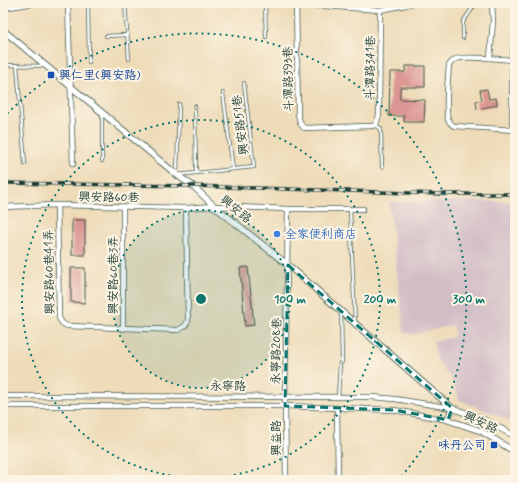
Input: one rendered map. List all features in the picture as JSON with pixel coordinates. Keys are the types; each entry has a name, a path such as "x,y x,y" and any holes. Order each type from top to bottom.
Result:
{"street":[{"path":"3,8 35,3"},
{"path":"68,3 73,164"},
{"path":"282,3 380,10 412,3"},
{"path":"490,58 493,22 492,3"},
{"name":"斗潭路393巷","path":"296,4 298,114 300,123 304,128 376,125"},
{"name":"斗潭路341巷","path":"376,125 379,115 380,10"},
{"name":"興安路","path":"3,30 102,114 177,175 193,186 214,206 288,265 452,408 482,419 515,436"},
{"path":"512,60 490,58 457,59 449,65 448,118 450,123 454,126 514,130 512,60 515,36"},
{"name":"興安路60巷","path":"3,207 58,205 186,208 214,206 288,209 363,209"},
{"name":"興安路60巷41弄","path":"58,205 59,318 62,323 67,326 123,329"},
{"name":"興安路60巷3弄","path":"123,207 123,329 178,330 185,326 188,320 186,208"},
{"name":"永寧路208巷","path":"285,396 288,209"},
{"name":"永寧路","path":"3,396 285,396 395,399 452,408"},
{"name":"興益路","path":"285,396 286,480"},
{"name":"永寧路","path":"3,406 285,406 394,410 448,420"},
{"path":"337,408 338,480"},
{"name":"興安路","path":"452,408 448,420 481,431 515,452"}],"lane":[{"path":"88,3 89,62"},
{"path":"125,3 129,58"},
{"path":"265,3 266,37"},
{"path":"360,3 360,9"},
{"path":"463,38 463,22 476,3"},
{"path":"106,36 127,35"},
{"path":"3,65 45,66"},
{"path":"17,66 25,164"},
{"name":"興安路51巷","path":"177,175 254,167 244,83"},
{"name":"興安路51巷","path":"223,93 233,169"},
{"path":"177,175 179,104"},
{"path":"195,106 196,173"},
{"path":"102,114 102,160"},
{"path":"376,125 381,129 382,167"},
{"path":"350,209 356,323"},
{"path":"338,398 340,363 342,362 341,312"}],"highlighted area":[{"path":"288,265 452,408 448,420 394,410 285,406"}],"shaded area":[{"path":"389,202 515,202 515,422 459,400 453,382 437,359 433,342 454,337 453,325 415,334 404,333"}],"building":[{"path":"406,66 425,66 425,87 400,87 400,99 425,100 424,122 404,122 404,116 389,116 390,72 405,72"},
{"path":"487,89 489,99 496,98 497,105 477,109 476,101 482,100 480,90"},
{"path":"72,220 85,220 85,255 72,255"},
{"path":"248,267 254,325 245,326 240,268"},
{"path":"71,268 85,268 85,303 71,302"}],"railway":[{"path":"3,183 193,186 441,194 515,194"}],"place":[{"name":"興仁里(興安路)","path":"51,75"},
{"name":"全家便利商店","path":"277,234"},
{"name":"味丹公司","path":"494,445"}]}
